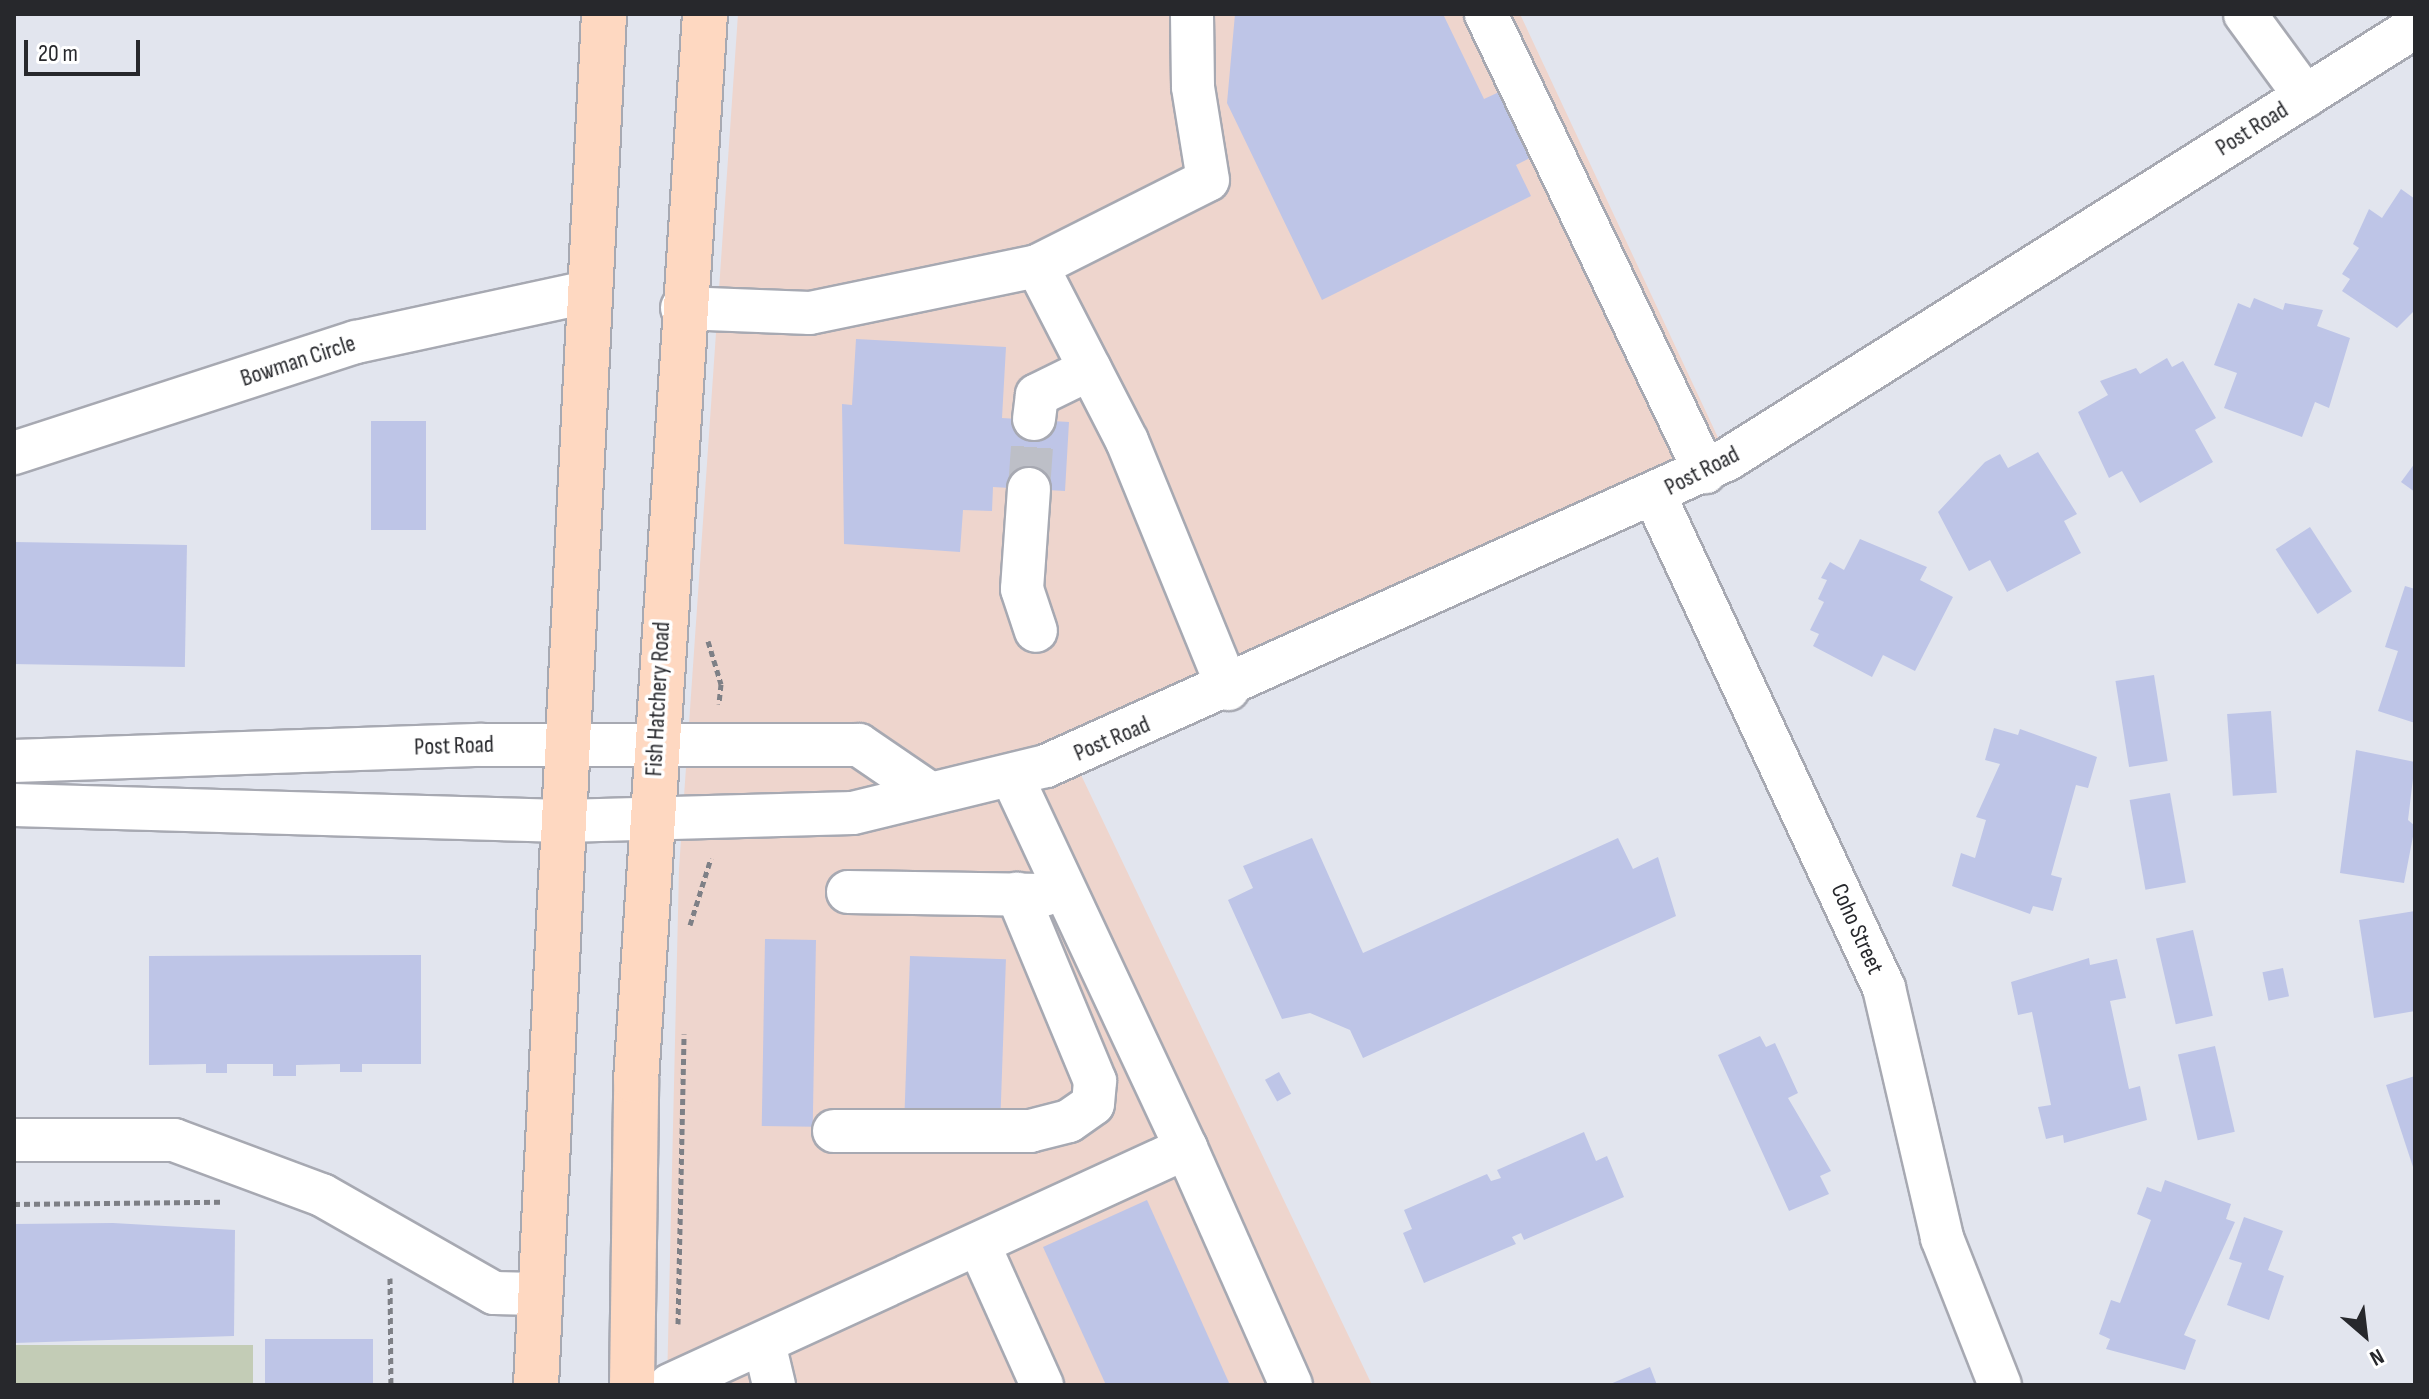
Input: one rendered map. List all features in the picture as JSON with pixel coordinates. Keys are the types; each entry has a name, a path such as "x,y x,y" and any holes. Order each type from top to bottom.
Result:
{"main road":[{"path":"536,1385 537,1294 604,14"},
{"name":"Fish Hatchery Road","path":"632,1385 636,1081 682,308 705,14"}],"street":[{"path":"682,308 810,313 1037,266 1208,180 1193,87 1192,14"},
{"path":"1486,14 1705,472"},
{"path":"2245,14 2305,96"},
{"name":"Post Road","path":"14,805 564,821 651,819 853,813 928,792 1012,776 1228,689 1705,472 2415,27"},
{"path":"1037,266 1127,441 1228,689"},
{"name":"Bowman Circle","path":"14,453 356,342 588,292"},
{"path":"1034,419 1037,395 1090,369"},
{"path":"1029,489 1022,589 1036,631"},
{"name":"Coho Street","path":"1654,494 1884,988 1942,1238 2000,1385"},
{"name":"Post Road","path":"14,761 567,745 859,745 928,792"},
{"path":"1012,776 1186,1148 1291,1385"},
{"path":"848,892 1070,895"},
{"path":"834,1131 1030,1131 1069,1121 1093,1104 1095,1081 1017,894"},
{"path":"14,1140 174,1140 322,1195 494,1293 537,1294"},
{"path":"670,1385 1186,1148"},
{"path":"979,1245 1042,1385"},
{"path":"764,1343 774,1385"}],"path":[{"path":"717,716 718,667"},
{"path":"697,907 706,875"},
{"path":"678,1333 684,1052"},
{"path":"14,1204 227,1202"},
{"path":"390,1234 391,1385"}],"shaded area":[{"path":"738,14 1520,14 1728,459 1072,756 1372,1385 667,1385 679,869"}],"green space":[{"path":"14,1345 253,1345 253,1385 14,1385"}],"building":[{"path":"1235,14 1443,14 1484,99 1512,86 1544,151 1516,165 1531,196 1322,300 1227,103"},
{"path":"2401,189 2415,199 2415,310 2397,328 2342,291 2350,279 2342,274 2359,248 2353,244 2369,209 2382,218"},
{"path":"2254,298 2283,310 2285,303 2323,310 2317,326 2350,338 2329,408 2315,402 2302,437 2224,408 2237,373 2214,365 2238,303 2250,308"},
{"path":"856,339 1006,347 1002,418 1069,422 1065,491 993,487 992,511 963,510 960,552 844,544 842,404 852,405"},
{"path":"2167,358 2172,367 2183,361 2216,418 2195,430 2213,462 2140,503 2122,471 2109,478 2078,412 2108,395 2100,381 2136,368 2140,374"},
{"path":"371,421 426,421 426,530 371,530"},
{"path":"2038,452 2077,514 2064,521 2081,553 2007,592 1990,560 1969,571 1938,512 1985,462 2000,454 2008,468"},
{"path":"2415,463 2415,492 2401,482"},
{"path":"2310,527 2352,592 2318,614 2276,549"},
{"path":"1860,539 1927,567 1920,580 1953,597 1915,671 1883,655 1872,677 1813,646 1819,634 1810,630 1824,602 1818,599 1827,580 1821,578 1830,562 1844,570"},
{"path":"14,542 187,545 185,667 14,664"},
{"path":"2405,586 2415,589 2415,723 2378,711 2398,651 2385,647"},
{"path":"2154,675 2168,761 2129,767 2115,681"},
{"path":"2271,711 2277,793 2233,796 2227,714"},
{"path":"1994,728 2018,735 2020,729 2097,757 2088,788 2076,785 2051,875 2062,878 2053,911 2033,906 2030,914 1952,886 1961,853 1975,858 1986,820 1976,817 2000,764 1985,760"},
{"path":"2356,750 2415,762 2408,820 2415,826 2404,883 2340,873"},
{"path":"2170,793 2186,883 2145,890 2130,800"},
{"path":"1312,838 1363,953 1618,838 1633,869 1658,857 1676,916 1363,1058 1350,1030 1310,1013 1282,1019 1228,900 1253,888 1243,866"},
{"path":"2415,911 2415,1011 2374,1018 2359,920"},
{"path":"2193,930 2213,1016 2176,1024 2156,939"},
{"path":"765,939 816,940 813,1127 762,1126"},
{"path":"421,955 421,1064 362,1064 362,1072 340,1072 340,1064 296,1065 296,1076 273,1076 273,1064 227,1064 227,1073 206,1073 206,1064 149,1065 149,956"},
{"path":"910,956 1006,959 1000,1119 904,1116"},
{"path":"2089,958 2090,965 2117,959 2126,998 2110,1001 2129,1089 2140,1086 2147,1120 2064,1143 2063,1135 2046,1139 2038,1107 2051,1105 2032,1012 2018,1015 2011,982"},
{"path":"2283,968 2289,996 2268,1001 2262,972"},
{"path":"1760,1036 1766,1047 1775,1043 1798,1093 1788,1098 1831,1171 1820,1176 1829,1194 1789,1211 1718,1055"},
{"path":"2215,1046 2235,1132 2198,1140 2178,1055"},
{"path":"1279,1072 1291,1094 1277,1102 1265,1080"},
{"path":"2415,1076 2415,1170 2414,1170 2386,1085"},
{"path":"1584,1132 1596,1161 1607,1156 1624,1197 1524,1240 1521,1233 1512,1237 1516,1244 1424,1283 1403,1233 1412,1229 1404,1210 1487,1174 1491,1181 1501,1178 1497,1170"},
{"path":"2165,1180 2231,1204 2226,1219 2235,1222 2184,1335 2196,1340 2185,1370 2106,1349 2110,1339 2099,1334 2111,1300 2120,1303 2151,1220 2137,1214 2147,1187 2161,1192"},
{"path":"1147,1200 1230,1385 1106,1385 1043,1247"},
{"path":"2244,1217 2283,1231 2268,1270 2284,1276 2269,1320 2227,1305 2242,1263 2229,1259"},
{"path":"113,1223 235,1230 234,1336 14,1343 14,1224"},
{"path":"265,1339 373,1339 373,1385 265,1385"},
{"path":"1650,1367 1657,1385 1608,1385"}],"tunnel":[{"path":"1029,489 1034,419"}]}
